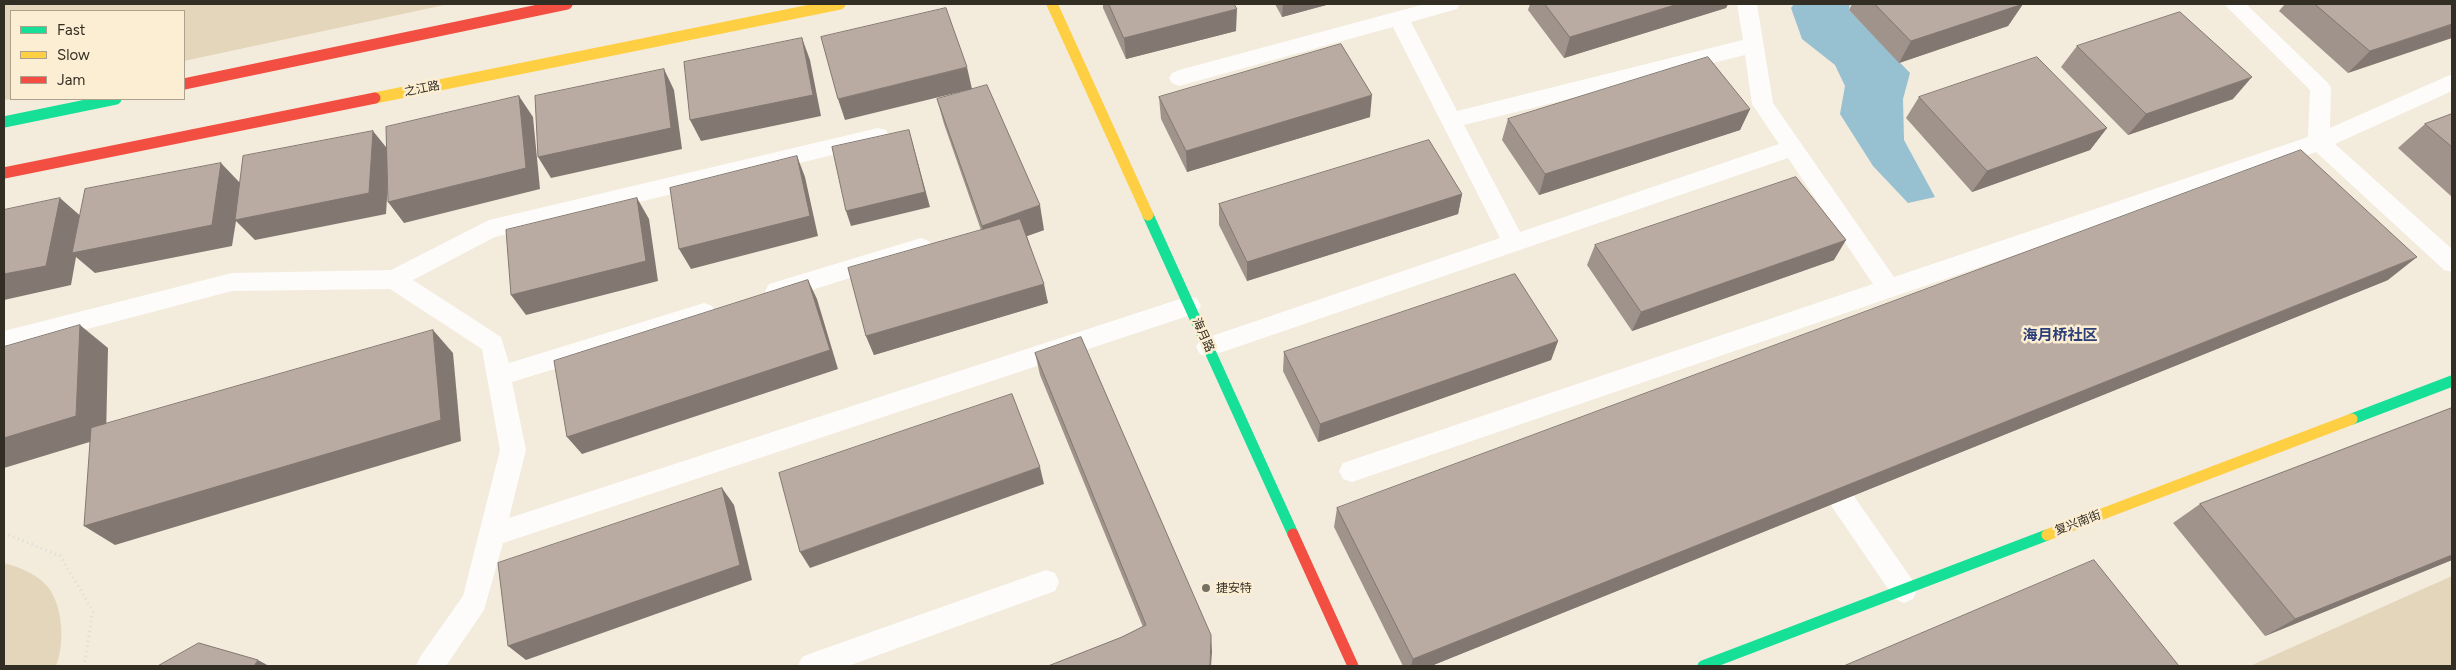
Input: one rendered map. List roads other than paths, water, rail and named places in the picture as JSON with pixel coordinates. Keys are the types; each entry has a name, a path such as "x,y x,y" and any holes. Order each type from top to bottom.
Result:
{"street":[{"path":"185,84 567,4"},
{"name":"之江路","path":"4,173 840,4"},
{"name":"海月路","path":"1052,4 1353,666"},
{"path":"4,122 111,100"},
{"name":"复兴南街","path":"1703,666 2452,381"}],"lane":[{"path":"1179,78 1450,4"},
{"path":"1747,4 1763,104 1888,288"},
{"path":"2234,4 2320,88 2319,142 2452,263"},
{"path":"1400,18 1514,243"},
{"path":"1451,120 1754,45"},
{"path":"1352,471 2319,142 2452,82"},
{"path":"4,341 232,282 394,279 489,229 878,136"},
{"path":"1208,347 1793,148"},
{"path":"752,298 921,247"},
{"path":"394,279 493,344 513,450 475,602 430,666"},
{"path":"492,535 1189,306"},
{"path":"499,376 724,307"},
{"path":"1732,341 1749,365"},
{"path":"1810,454 1904,590"},
{"path":"812,666 1046,582"}],"water":[{"path":"1794,4 1850,4 1849,10 1910,73 1903,99 1904,140 1935,197 1908,203 1873,166 1840,114 1845,86 1835,65 1802,39 1791,8"}],"place":[{"name":"捷安特","path":"1206,588"}],"district":[{"name":"海月桥社区","path":"2060,336"}]}
